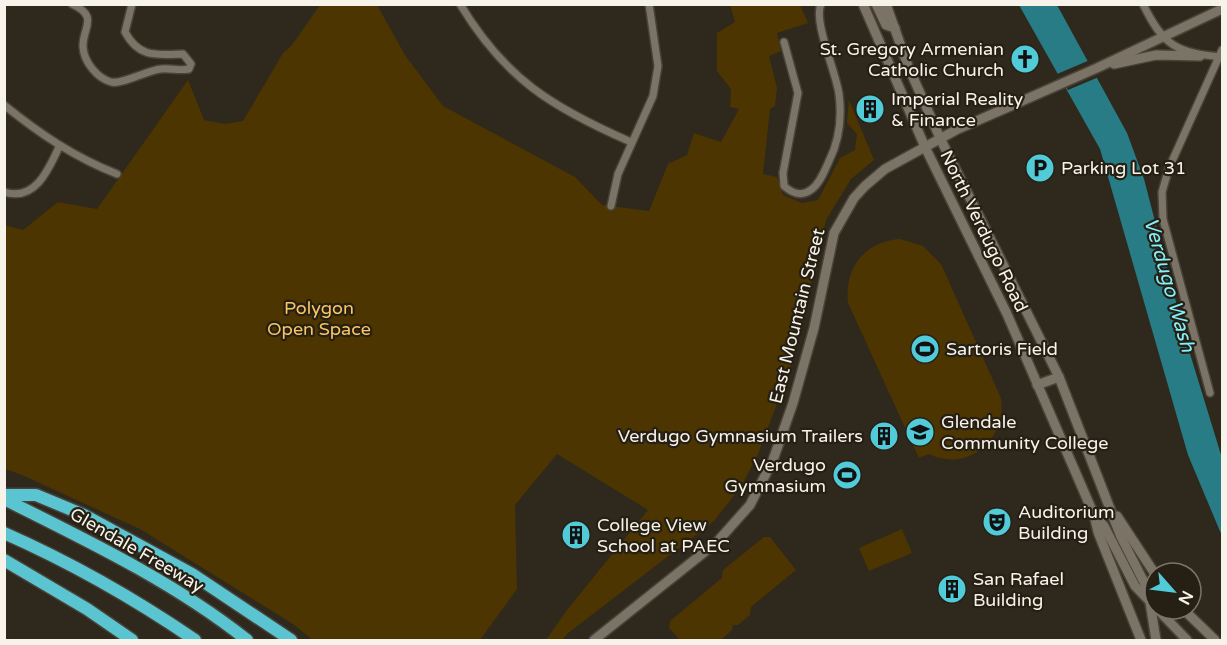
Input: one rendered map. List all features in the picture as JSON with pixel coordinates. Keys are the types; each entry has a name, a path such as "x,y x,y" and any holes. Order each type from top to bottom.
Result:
{"highway":[{"path":"4,497 36,495 103,525 192,574 291,640"},
{"name":"Glendale Freeway","path":"4,497 135,565 225,623 247,640"},
{"path":"4,533 45,551 122,593 195,640"},
{"path":"4,560 87,609 132,640"}],"main road":[{"name":"North Verdugo Road","path":"863,4 925,147 1007,314 1094,515 1098,532 1141,640"},
{"path":"876,4 886,25 895,28"},
{"name":"North Verdugo Road","path":"886,4 908,66 940,138 1059,377 1126,547 1143,578"},
{"name":"East Mountain Street","path":"594,640 717,542 750,505 773,460 793,403 814,328 829,251 842,216 854,198 885,169 940,138 1222,9"},
{"path":"1097,68 1156,55 1200,56"},
{"path":"1037,386 1059,377"},
{"path":"1113,510 1146,561"},
{"path":"1094,515 1104,526 1130,579 1143,595"},
{"name":"North Verdugo Road","path":"1153,621 1156,640"},
{"path":"1167,621 1187,640"},
{"path":"1195,621 1215,640"}],"street":[{"path":"72,4 82,9 88,18 88,31 82,45 84,55 93,70 106,80 114,84 161,69 179,71 189,69 191,64 183,54 143,52 132,44 125,32 132,4"},
{"path":"460,4 490,49 516,77 582,120 632,142"},
{"path":"611,206 618,174 653,96 658,66 649,4"},
{"path":"1143,4 1160,36 1175,47 1200,56 1221,55 1169,168 1161,205 1162,219 1210,393"},
{"path":"784,42 798,93 783,172 784,186 792,193 802,194 816,186 839,136 839,95 831,57 820,28 818,6"},
{"path":"4,105 59,147 84,161 117,174"},
{"path":"4,192 24,192 33,188 42,180 59,147"}],"green space":[{"name":"Polygon Open Space","path":"320,5 377,5 405,55 443,106 575,177 602,205 649,211 668,164 687,155 694,133 721,142 739,109 730,107 731,89 717,71 717,33 735,22 730,5 800,5 808,23 777,33 781,51 769,56 777,88 775,106 770,109 763,174 777,177 783,195 802,203 818,200 840,158 855,150 857,134 847,123 849,100 874,160 851,179 826,220 790,369 758,454 742,485 714,521 562,640 546,640 567,610 648,510 557,454 515,505 517,589 480,640 313,640 293,624 140,529 5,469 4,225 23,230 58,202 97,209 188,80 204,120 225,124 243,121 283,53 292,45"},
{"path":"900,239 923,246 941,264 1001,398 998,427 991,439 971,455 958,459 944,459 929,454 919,458 848,303 850,279 859,259 877,245"},
{"path":"902,529 912,553 869,571 859,548"},
{"path":"764,537 770,537 796,570 751,607 750,615 738,625 733,625 732,630 721,640 680,640 669,628 670,621 722,578 723,570"}],"water":[{"name":"Verdugo Wash","path":"1019,5 1057,5 1127,133 1144,179 1187,344 1222,458 1222,536 1188,455 1100,149"}],"pier":[{"path":"1090,60 1101,76 1068,90 1057,74"}],"place":[{"name":"St. Gregory Armenian Catholic Church","path":"1025,59"},
{"name":"Imperial Reality & Finance","path":"870,109"},
{"name":"Parking Lot 31","path":"1040,168"},
{"name":"Sartoris Field","path":"925,349"},
{"name":"Glendale Community College","path":"920,432"},
{"name":"Verdugo Gymnasium Trailers","path":"884,436"},
{"name":"Verdugo Gymnasium","path":"847,475"},
{"name":"Auditorium Building","path":"997,522"},
{"name":"College View School at PAEC","path":"576,535"},
{"name":"San Rafael Building","path":"952,589"}]}
